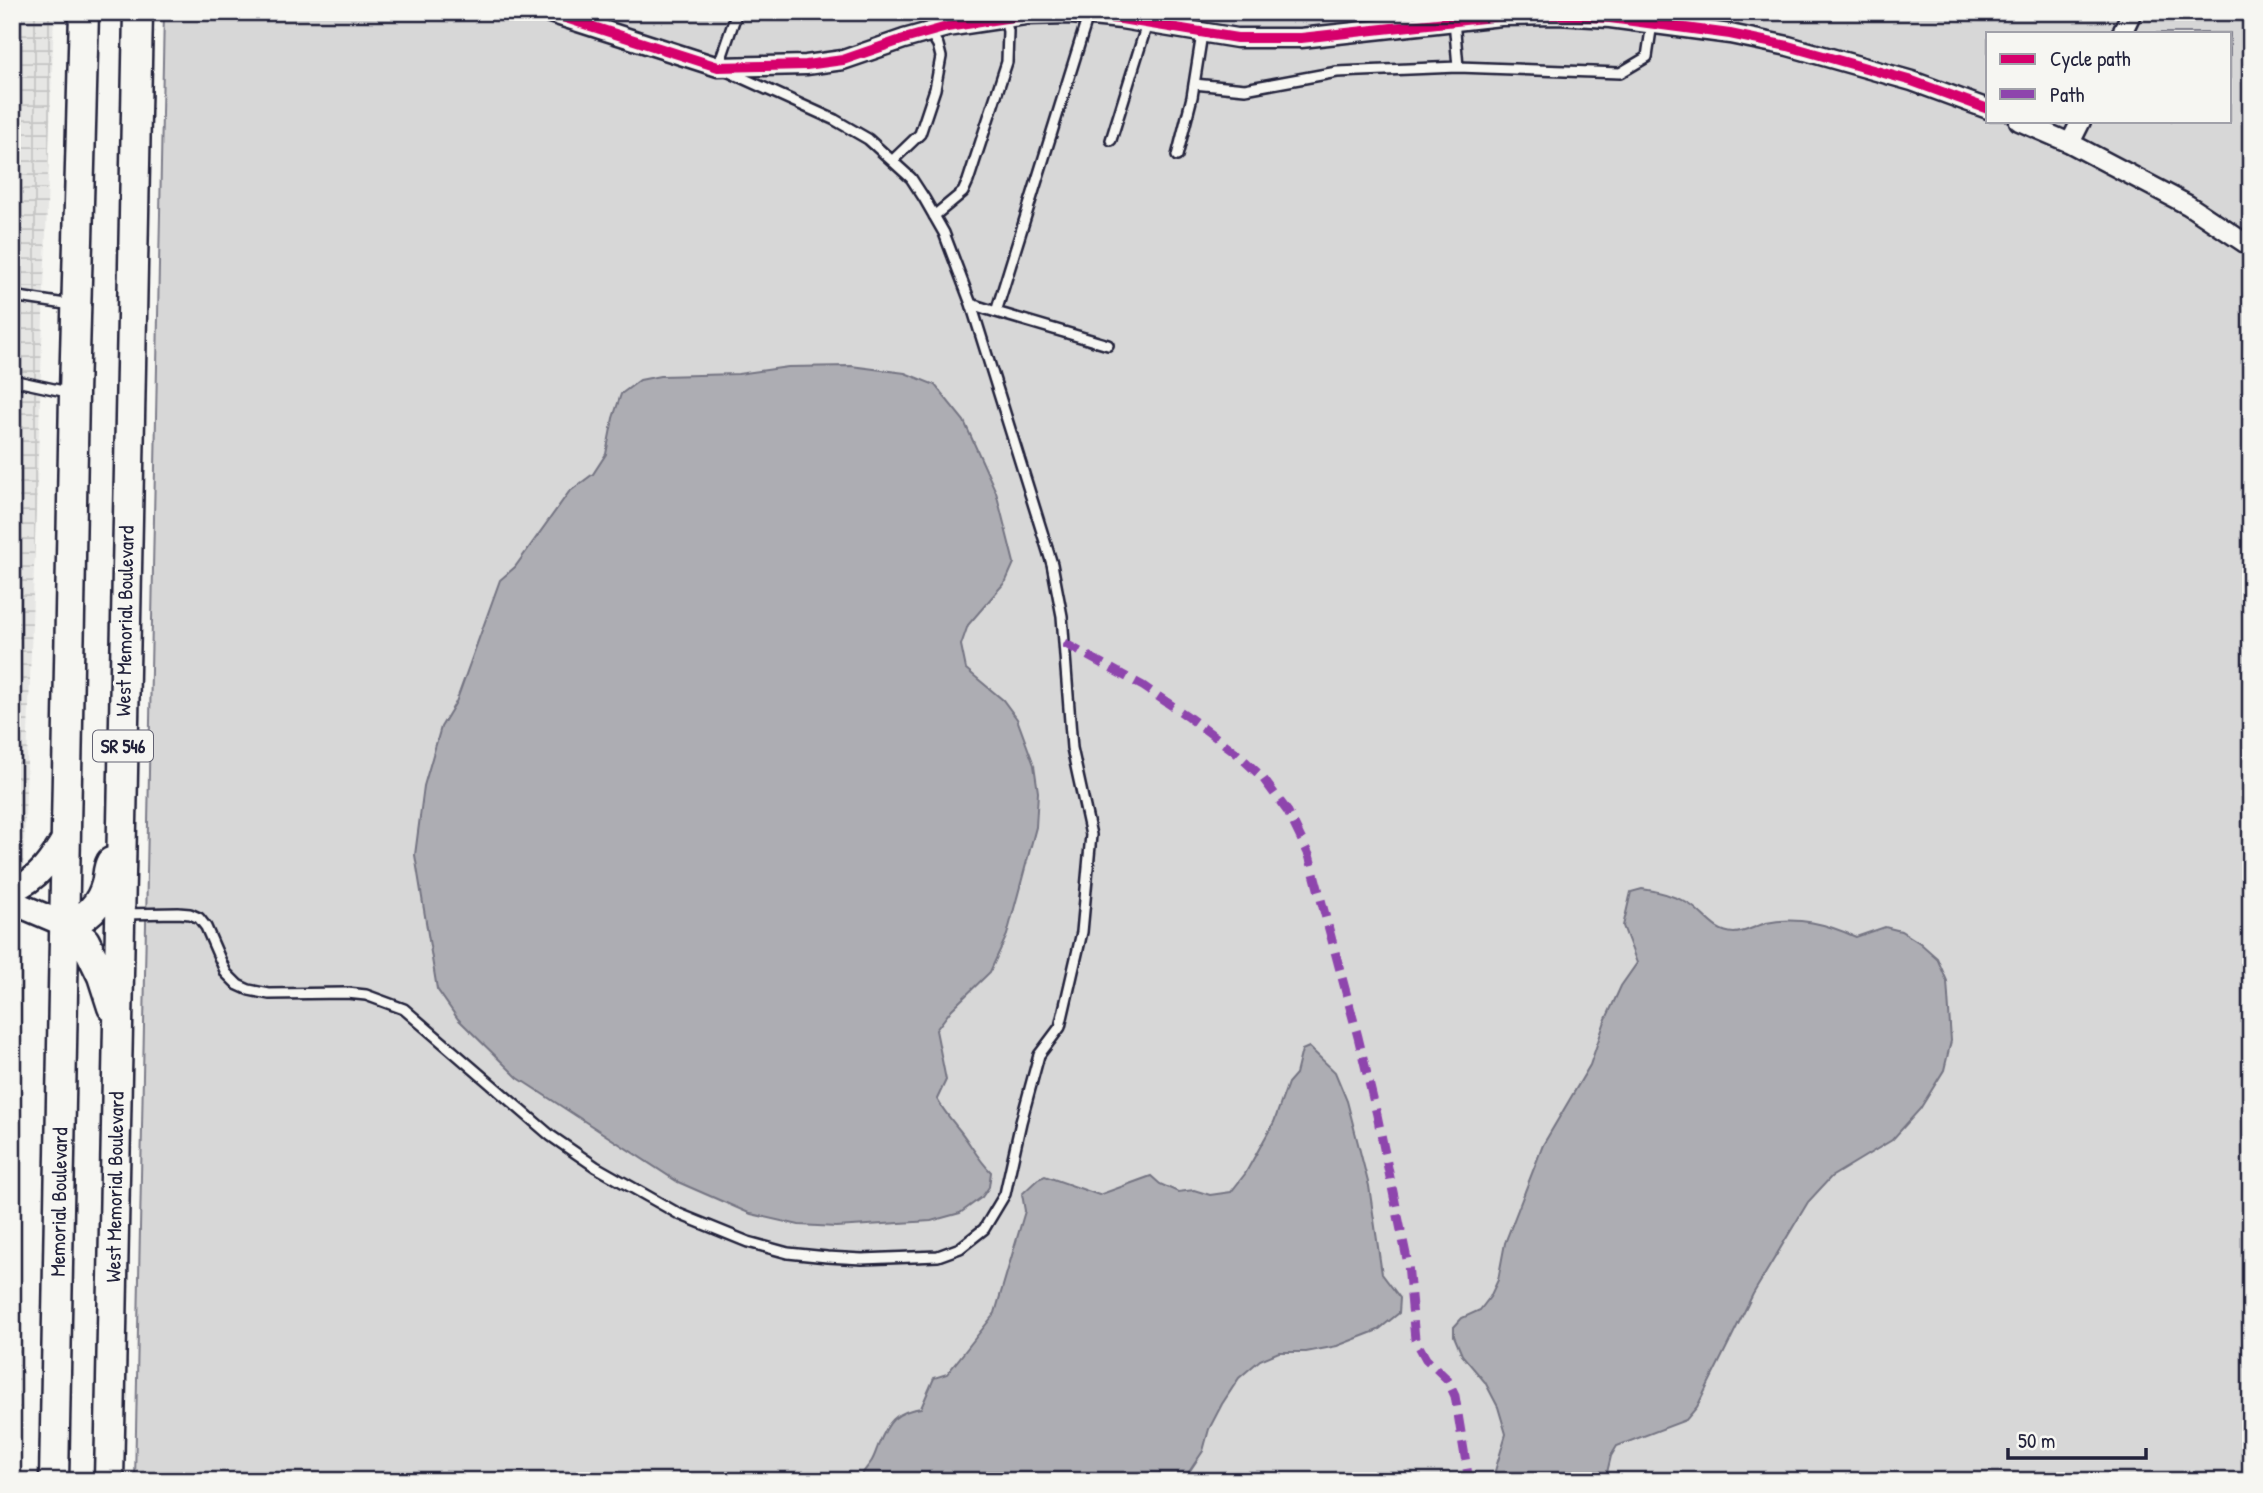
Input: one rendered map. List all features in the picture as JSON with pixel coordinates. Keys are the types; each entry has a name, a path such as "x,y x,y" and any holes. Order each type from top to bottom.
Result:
{"main road":[{"name":"SR 546","path":"64,924 83,12"},
{"name":"West Memorial Boulevard","path":"109,1481 138,12"},
{"path":"64,924 79,921 94,908 105,888 107,868 121,852"},
{"path":"64,924 85,941 102,976 118,1023"},
{"name":"Memorial Boulevard","path":"54,1481 64,924"}],"street":[{"path":"547,12 718,67 806,65 843,60 930,32 1026,15 1088,16 1237,38 1301,38 1454,19 1557,15 1651,23 1730,34 1788,46 1912,81 1986,108"},
{"path":"2122,32 2132,12"},
{"path":"2021,122 2188,205 2251,247"},
{"path":"2070,144 2081,122"},
{"path":"12,890 33,879 50,863 66,835"},
{"path":"12,902 64,924"}],"lane":[{"path":"120,914 178,913 199,918 206,927 226,973 238,985 249,990 269,994 366,995 404,1009 551,1136 637,1192 717,1230 788,1253 862,1259 938,1256 960,1248 979,1235 998,1209 1005,1194 1039,1055 1060,1027 1082,932 1091,835 1072,748 1062,616 1052,564 971,303 944,233 911,178 868,139 835,120 718,67 737,12"},
{"path":"996,312 1088,16"},
{"path":"934,216 963,192 968,181 1007,62 1004,17"},
{"path":"1454,19 1458,67"},
{"path":"1194,84 1245,89 1337,72 1458,67 1620,73 1647,57 1651,23"},
{"path":"1111,140 1147,24"},
{"path":"893,160 920,134 935,89 941,57 930,32"},
{"path":"1177,156 1194,84 1202,34"},
{"path":"12,296 77,306"},
{"path":"971,303 1108,345"},
{"path":"12,380 74,394"}],"shaded area":[{"path":"12,12 54,12 23,873 12,879"},
{"path":"164,12 2251,12 2251,1481 135,1481"},
{"path":"851,366 905,373 935,385 964,421 996,492 1014,563 1006,581 968,625 961,645 966,669 1003,700 1017,719 1034,765 1038,792 1036,827 1007,935 990,972 952,1009 936,1030 946,1080 937,1099 991,1172 989,1187 982,1197 960,1213 931,1221 836,1227 799,1225 751,1214 678,1182 518,1078 458,1019 437,989 415,855 424,786 441,727 456,702 500,580 515,567 569,492 593,474 606,454 621,394 640,380 660,376 738,374 788,367"},
{"path":"1642,889 1684,901 1715,926 1727,932 1738,933 1766,923 1789,920 1823,925 1856,937 1885,927 1901,931 1937,958 1947,981 1951,1041 1944,1070 1920,1109 1892,1140 1831,1177 1808,1202 1753,1294 1697,1407 1686,1420 1617,1446 1611,1456 1605,1481 1497,1481 1495,1471 1506,1434 1498,1407 1485,1382 1462,1355 1454,1336 1454,1327 1462,1318 1480,1310 1490,1297 1498,1280 1505,1243 1543,1145 1590,1065 1605,1021 1621,986 1637,963 1623,926 1631,892"},
{"path":"12,948 22,962 20,1481 12,1481"},
{"path":"1309,1047 1335,1072 1347,1101 1369,1186 1382,1274 1400,1298 1399,1313 1378,1330 1337,1346 1306,1352 1279,1352 1260,1360 1239,1378 1222,1404 1209,1429 1203,1451 1186,1481 858,1481 872,1460 889,1424 904,1412 921,1408 934,1378 947,1374 995,1313 1025,1211 1022,1194 1045,1176 1099,1195 1151,1176 1160,1184 1178,1192 1194,1190 1210,1195 1231,1192 1245,1174 1274,1122 1288,1083 1296,1074 1302,1050"}],"marked path":[{"path":"1064,643 1143,686 1234,751 1262,777 1288,812 1309,855 1377,1115 1408,1264 1415,1339 1426,1359 1447,1379 1455,1396 1469,1481"}],"cycle path":[{"path":"547,12 718,67 806,65 843,60 947,27 1026,15 1071,14 1121,19 1237,38 1301,38 1501,16 1610,18 1730,34 1788,46 1912,81 1986,108"}]}
